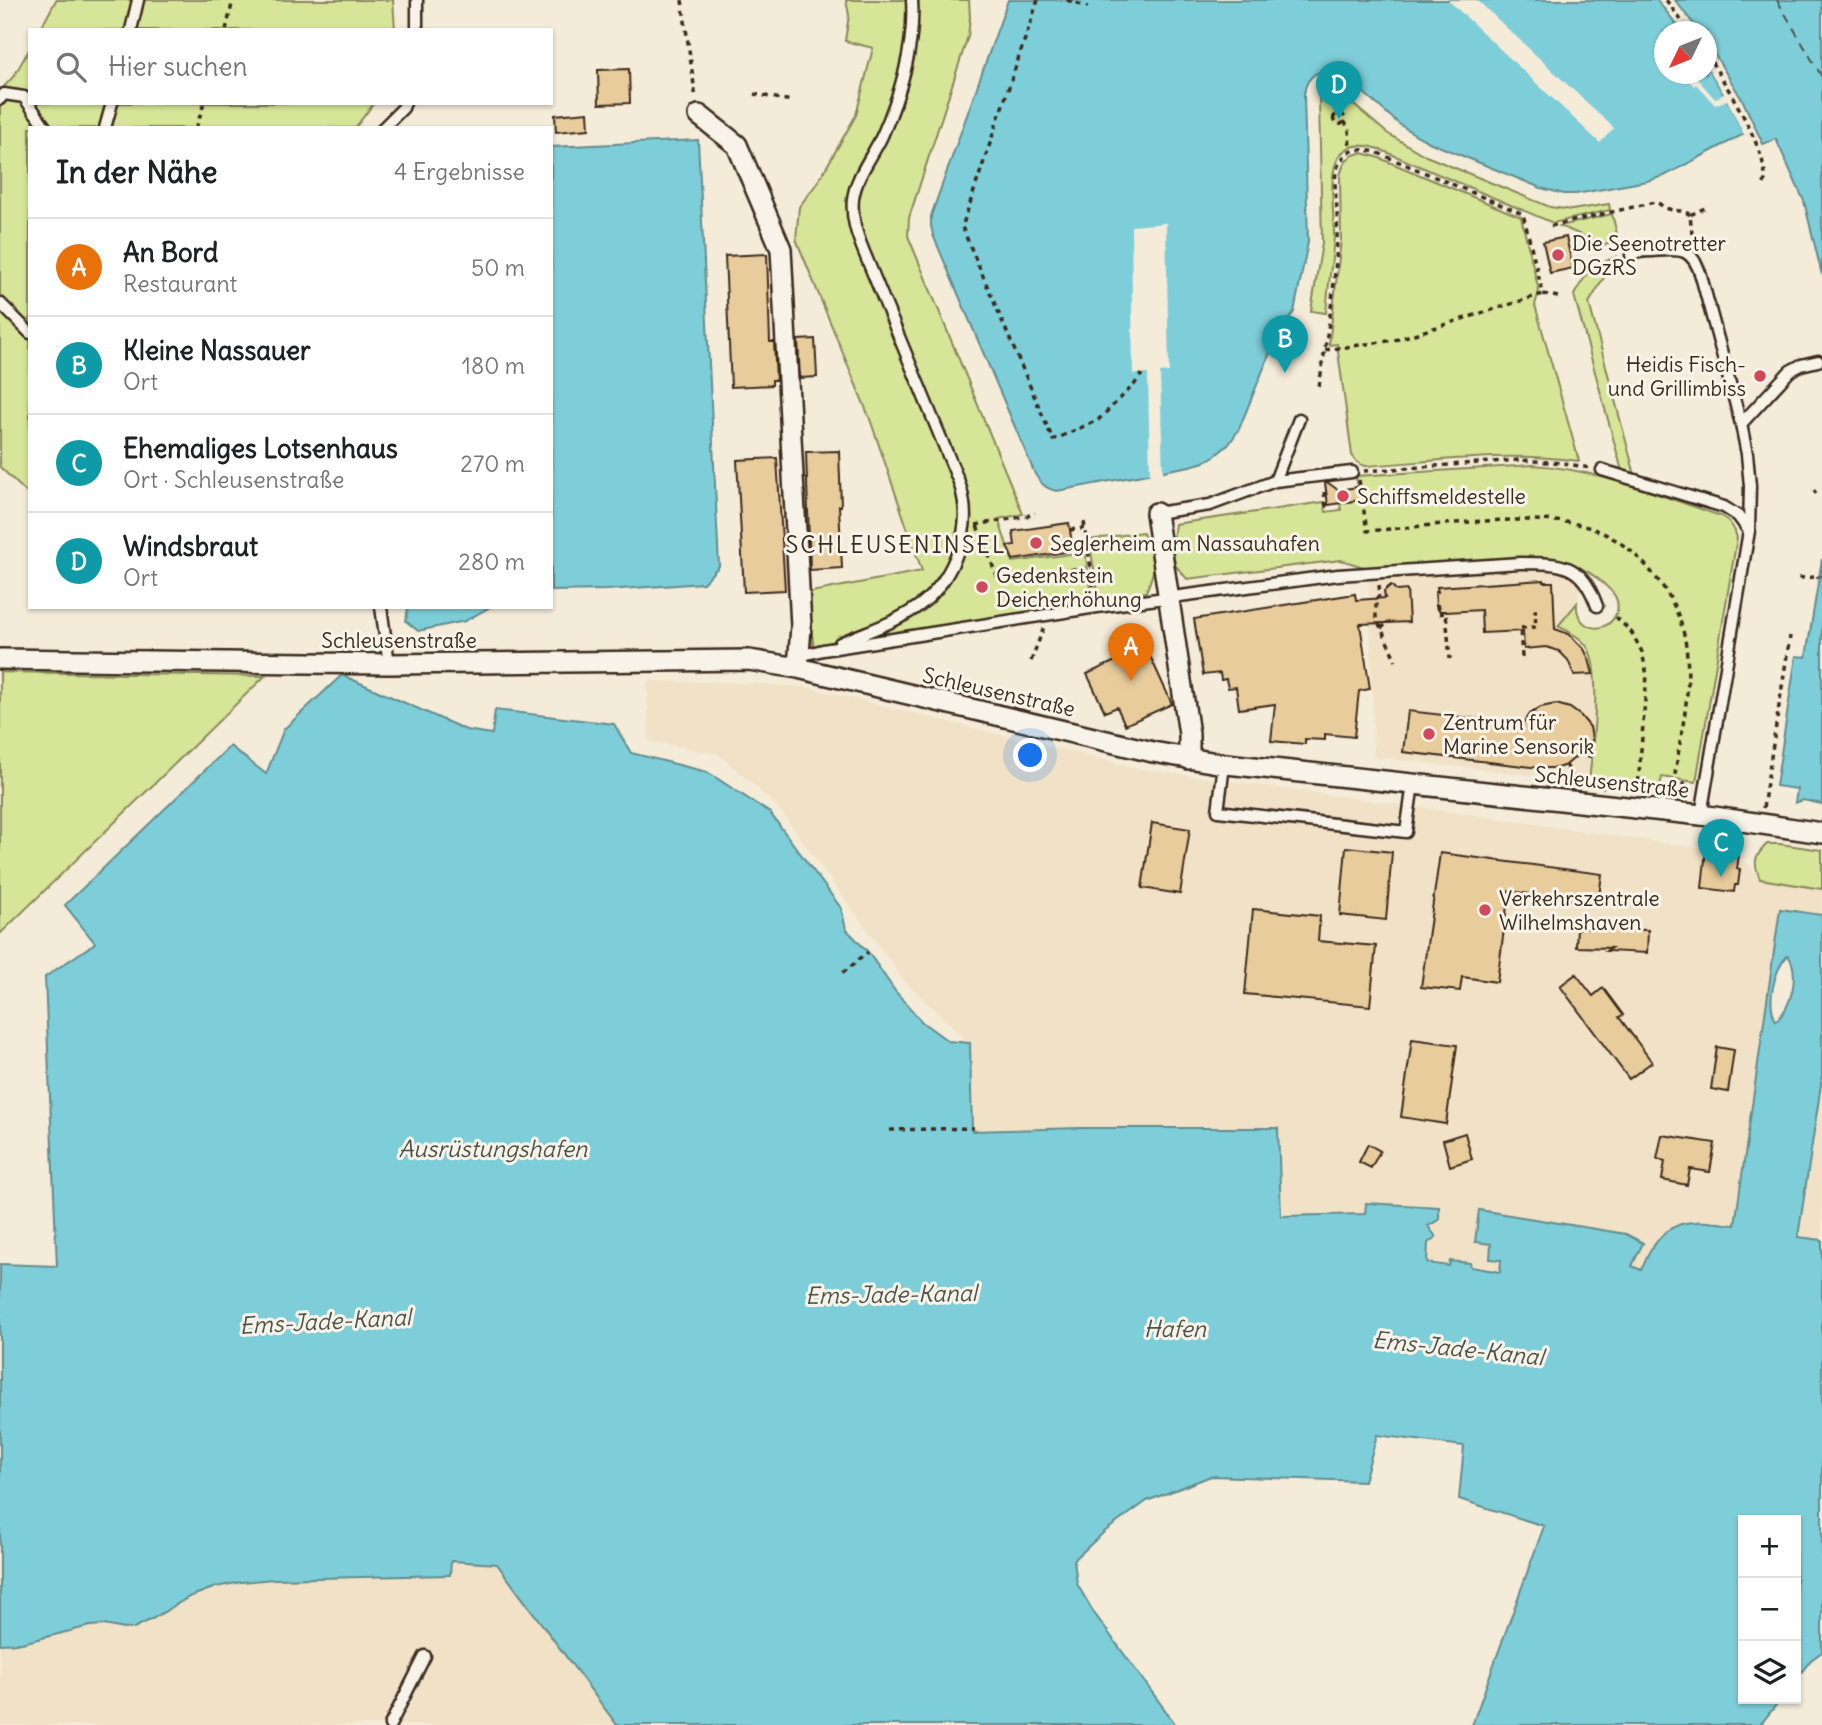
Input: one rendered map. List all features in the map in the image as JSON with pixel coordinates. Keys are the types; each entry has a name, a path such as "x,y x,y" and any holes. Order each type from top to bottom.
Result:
{"street":[{"path":"699,115 737,145 781,249 801,626 799,662"},
{"path":"1156,513 1189,734 1189,759"},
{"name":"Schleusenstraße","path":"0,659 389,664 730,659 770,663 799,662 1189,759 1224,765 1701,815 1822,833"}],"lane":[{"path":"131,28 138,0"},
{"path":"417,0 417,28"},
{"path":"799,662 897,619 931,598 953,566 965,523 966,508 959,482 864,252 853,214 858,182 881,137 901,88 912,31 912,0"},
{"path":"0,99 4,94 24,97 28,103"},
{"path":"30,105 45,126"},
{"path":"105,126 111,105"},
{"path":"385,126 405,105"},
{"path":"1631,255 1637,252 1680,249 1692,257 1699,269 1741,424 1749,470 1749,531 1701,815"},
{"path":"0,303 28,331"},
{"path":"1741,424 1790,370 1818,361"},
{"path":"1275,481 1299,419"},
{"path":"1602,470 1724,507 1738,516 1749,531"},
{"path":"1156,513 1210,505 1275,481 1355,471"},
{"path":"823,650 1169,596 1338,575 1538,563 1561,566 1580,575 1588,584 1597,606"},
{"path":"381,609 389,664"},
{"path":"1224,765 1218,811 1406,832 1413,784"},
{"path":"390,1725 425,1656"}],"path":[{"path":"226,28 233,0"},
{"path":"682,0 699,115"},
{"path":"1038,0 962,227 1054,440 1098,420 1134,385 1142,373"},
{"path":"1067,0 1088,7"},
{"path":"1666,0 1682,21"},
{"path":"1717,72 1737,104 1757,146 1766,173 1765,184"},
{"path":"754,94 792,101"},
{"path":"198,126 203,105"},
{"path":"1344,121 1349,129 1350,151"},
{"path":"1319,387 1337,240 1336,175 1341,160 1350,151 1372,151 1523,214 1543,294"},
{"path":"1551,226 1657,202 1667,209 1684,211 1690,215 1692,233"},
{"path":"1690,215 1707,207"},
{"path":"1324,351 1395,340 1543,294 1558,296"},
{"path":"1367,531 1355,471 1534,460 1602,470"},
{"path":"1324,492 1326,506 1328,505"},
{"path":"976,525 1035,513"},
{"path":"972,514 998,579 1091,567"},
{"path":"1084,522 1097,607"},
{"path":"1070,530 1085,528"},
{"path":"1799,578 1816,577"},
{"path":"1380,594 1376,599 1376,617 1396,661"},
{"path":"1437,605 1438,614 1446,613 1450,659"},
{"path":"1522,656 1520,628 1536,626 1537,611"},
{"path":"1031,661 1048,614"},
{"path":"1616,617 1637,642 1647,675 1638,788"},
{"path":"1381,628 1390,622"},
{"path":"1763,810 1790,636"},
{"path":"1566,765 1575,782"},
{"path":"1674,782 1682,784"},
{"path":"843,973 868,952"},
{"path":"890,1130 974,1128"}],"shaded area":[{"path":"1545,569 1571,575 1578,584 1577,603 1558,626 1574,634 1587,646 1595,672 1589,782 1374,757 1369,580"},
{"path":"647,681 806,687 1142,769 1739,854 1738,862 1748,863 1760,879 1822,889 1822,915 1780,909 1735,1225 1687,1222 1661,1236 1650,1251 1642,1270 1632,1266 1635,1237 1627,1234 1480,1210 1475,1242 1491,1244 1501,1260 1500,1272 1470,1267 1470,1263 1451,1261 1450,1266 1426,1263 1428,1226 1438,1220 1439,1207 1281,1216 1277,1128 972,1131 970,1043 905,982 777,806 718,754 649,741"},
{"path":"1822,1078 1822,1240 1798,1237"},
{"path":"451,1561 497,1564 617,1725 0,1725 0,1644 22,1643 90,1626 104,1625 124,1629 152,1619 189,1597 216,1587 241,1582 449,1575"}],"green space":[{"path":"56,0 393,0 395,28 41,28"},
{"path":"846,0 969,0 968,36 909,218 908,236 1023,514 998,519 1013,562 1085,552 1093,600 814,649 806,593 922,571 870,419 796,239 799,207 818,182 856,115 873,48 845,41 849,15"},
{"path":"28,52 28,105 372,105 357,126 28,126 28,494 0,467 0,91 14,76"},
{"path":"1327,87 1335,89 1387,133 1426,156 1550,207 1572,210 1609,204 1610,210 1553,223 1379,149 1359,146 1346,149 1338,159 1334,172 1334,237 1326,313 1311,311 1322,243 1319,97"},
{"path":"1362,153 1521,217 1539,291 1535,305 1579,461 1500,457 1366,466 1354,459 1337,344 1329,345 1341,240 1340,176 1347,160"},
{"path":"1612,214 1619,242 1604,245 1560,226"},
{"path":"1616,257 1589,303 1635,475 1622,471 1574,295 1590,271"},
{"path":"1533,465 1581,472 1628,484 1721,516 1733,528 1737,538 1696,782 1662,777 1660,786 1655,789 1589,782 1595,713 1592,660 1582,641 1558,626 1577,603 1582,621 1597,628 1614,618 1618,605 1615,596 1605,585 1573,565 1535,558 1367,568 1341,560 1187,579 1175,565 1172,547 1175,524 1324,502 1326,512 1341,510 1340,503 1360,500 1356,476"},
{"path":"1142,532 1154,562 1146,592 1099,599 1089,540"},
{"path":"0,672 265,676 0,934"},
{"path":"1767,844 1822,850 1822,889 1760,879 1756,860"}],"water":[{"path":"1008,0 1657,0 1674,21 1654,21 1654,84 1717,83 1744,134 1664,176 1576,194 1564,194 1541,188 1431,143 1399,124 1343,74 1329,70 1317,73 1308,81 1304,95 1308,242 1294,312 1278,333 1239,429 1229,444 1204,462 1057,491 1044,485 1035,474 933,235 931,216"},
{"path":"1675,0 1822,0 1822,275 1804,201 1776,139 1763,144 1743,101 1717,58 1717,21 1691,21"},
{"path":"698,140 719,566 703,583 553,591 553,147"},
{"path":"1822,559 1822,804 1803,800 1795,803 1797,789 1776,786 1796,656 1806,657"},
{"path":"408,609 486,609 465,621 418,631 406,621"},
{"name":"Ausrüstungshafen","path":"342,675 466,730 492,734 495,710 614,724 631,753 707,772 770,813 841,908 846,929 868,952 895,991 922,1022 948,1041 970,1043 972,1131 1278,1128 1281,1216 1365,1214 1366,1203 1439,1207 1439,1220 1428,1226 1436,1237 1428,1243 1427,1263 1449,1266 1450,1261 1470,1263 1471,1267 1500,1272 1501,1260 1490,1259 1491,1244 1475,1242 1479,1210 1626,1234 1643,1243 1632,1266 1641,1270 1659,1238 1678,1225 1710,1222 1735,1225 1780,909 1822,915 1822,1078 1798,1237 1822,1240 1822,1652 1801,1673 1801,1515 1738,1515 1738,1704 1777,1704 1760,1725 1472,1725 1544,1526 1459,1499 1464,1446 1377,1435 1364,1481 1211,1476 1147,1501 1104,1532 1074,1560 1077,1584 1094,1613 1176,1725 617,1725 497,1564 451,1561 450,1575 241,1582 216,1587 189,1597 134,1628 90,1626 22,1643 0,1644 0,1264 57,1266 45,977 95,943 65,905 230,746 266,774 284,729","holes":["1788,955 1793,971 1790,999 1776,1021 1772,1005 1773,987 1775,977"]}],"pier":[{"path":"1448,0 1477,0 1614,128 1600,143"},
{"path":"1717,77 1747,133 1745,137 1727,100 1715,105 1696,84 1702,84 1715,99 1724,94"},
{"path":"1166,223 1169,372 1160,373 1163,475 1150,477 1148,374 1133,374 1131,226"}],"building":[{"path":"629,69 630,103 599,104 598,70"},
{"path":"588,112 589,129 556,132 555,115"},
{"name":"Die Seenotretter DGzRS","path":"1566,237 1573,268 1550,273 1543,242"},
{"path":"767,254 770,342 774,342 776,380 772,380 772,385 731,387 725,256"},
{"path":"815,339 817,377 800,378 798,340"},
{"path":"839,451 842,568 810,570 806,452"},
{"path":"777,458 785,590 744,592 737,460"},
{"name":"Schiffsmeldestelle","path":"1327,482 1338,490 1358,487 1360,500 1328,505"},
{"path":"1069,523 1073,551 1013,560 1007,546 1015,545 1013,531"},
{"path":"1544,580 1553,582 1555,629 1569,634 1584,649 1593,674 1574,675 1568,660 1559,651 1546,647 1524,649 1523,631 1482,633 1481,610 1446,612 1439,611 1436,605 1437,587"},
{"path":"1391,585 1397,591 1407,590 1409,622 1360,624 1370,689 1359,691 1354,737 1325,734 1325,740 1305,739 1305,744 1271,741 1275,704 1239,709 1236,687 1228,688 1226,679 1221,680 1220,673 1203,675 1194,619 1355,594 1356,600 1385,598 1384,591"},
{"path":"1146,647 1172,704 1125,725 1117,707 1105,712 1087,674"},
{"path":"1556,704 1570,708 1590,727 1590,757 1579,754 1566,765 1540,768 1403,752 1408,711 1523,724 1530,714 1541,707"},
{"path":"1152,823 1190,829 1180,894 1142,888"},
{"path":"1346,847 1392,852 1386,920 1340,915"},
{"path":"1706,850 1739,854 1737,869 1740,870 1734,892 1702,888"},
{"path":"1440,853 1602,874 1598,904 1509,891 1497,982 1462,977 1460,991 1421,987"},
{"path":"1253,909 1320,916 1318,941 1376,946 1370,1006 1245,994"},
{"path":"1577,928 1648,930 1647,953 1576,947"},
{"path":"1576,974 1593,996 1603,988 1623,1015 1619,1017 1652,1062 1629,1079 1560,986"},
{"path":"1412,1039 1457,1045 1446,1124 1401,1117"},
{"path":"1717,1047 1734,1050 1728,1092 1711,1089"},
{"path":"1465,1133 1472,1159 1450,1166 1443,1140"},
{"path":"1662,1135 1715,1143 1710,1172 1690,1169 1687,1185 1662,1180 1665,1161 1657,1159"},
{"path":"1368,1144 1380,1151 1371,1168 1359,1162"}],"ferry route":[{"path":"1777,0 1822,77"},
{"path":"1816,577 1822,576"}],"place":[{"name":"Windsbraut","path":"1339,119"},
{"name":"Die Seenotretter DGzRS","path":"1558,255"},
{"name":"Kleine Nassauer","path":"1285,373"},
{"name":"Heidis Fisch- und Grillimbiss","path":"1760,376"},
{"name":"Schiffsmeldestelle","path":"1343,496"},
{"name":"Seglerheim am Nassauhafen","path":"1036,543"},
{"name":"Gedenkstein Deicherhöhung","path":"982,587"},
{"name":"An Bord","path":"1131,681"},
{"name":"Zentrum für Marine Sensorik","path":"1429,734"},
{"name":"Ehemaliges Lotsenhaus","path":"1721,877"},
{"name":"Verkehrszentrale Wilhelmshaven","path":"1485,910"}],"district":[{"name":"SCHLEUSENINSEL","path":"896,544"}],"water label":[{"name":"Ems-Jade-Kanal","path":"891,1294"},
{"name":"Ems-Jade-Kanal","path":"325,1321"},
{"name":"Hafen","path":"1175,1328"},
{"name":"Ems-Jade-Kanal","path":"1458,1348"}]}
